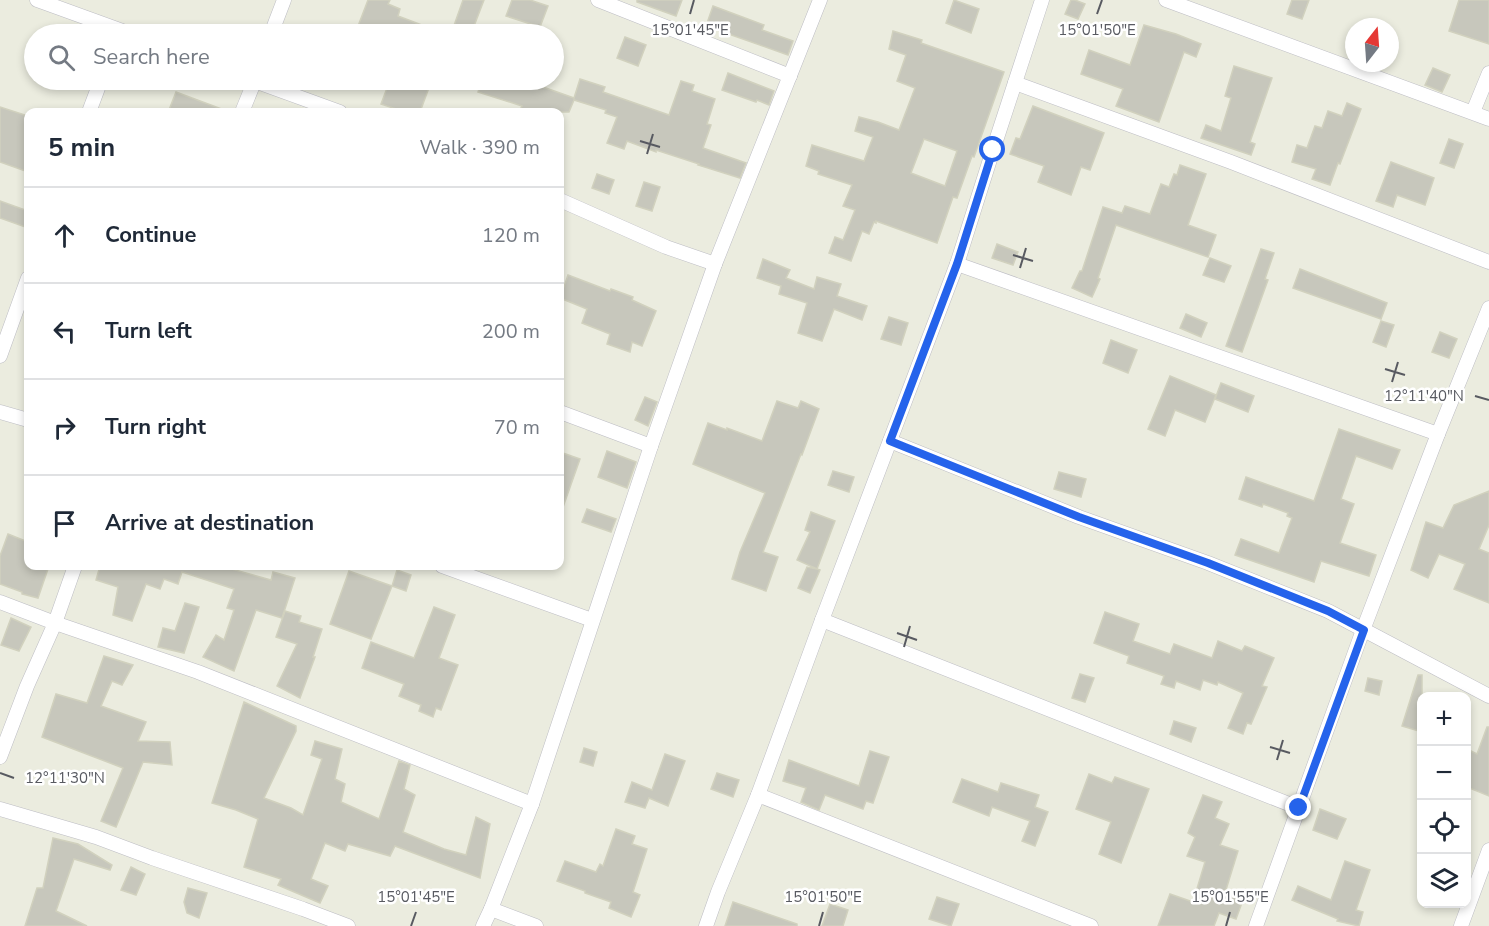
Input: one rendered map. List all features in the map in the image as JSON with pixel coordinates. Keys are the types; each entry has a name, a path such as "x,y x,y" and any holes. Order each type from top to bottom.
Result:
{"street":[{"path":"37,0 100,24"},
{"path":"275,24 284,0"},
{"path":"598,0 790,76"},
{"path":"483,926 532,804 592,620 715,264 820,0"},
{"path":"706,926 758,795 957,264 1042,0"},
{"path":"1166,0 1489,119"},
{"path":"1473,112 1489,73"},
{"path":"1015,83 1231,162 1489,262"},
{"path":"90,108 97,90"},
{"path":"244,108 250,90"},
{"path":"281,90 329,108"},
{"path":"564,202 666,247 715,264"},
{"path":"957,264 1438,434"},
{"path":"0,356 24,289"},
{"path":"1256,926 1364,630 1438,434 1489,308"},
{"path":"0,412 24,419"},
{"path":"564,413 651,446"},
{"path":"890,441 1079,517 1208,563 1328,611 1489,696"},
{"path":"0,757 27,686 55,623 74,570"},
{"path":"453,570 592,620"},
{"path":"0,602 198,672 532,804"},
{"path":"822,620 1299,808"},
{"path":"758,795 1091,926"},
{"path":"0,808 96,837 348,926"},
{"path":"1461,926 1489,850"},
{"path":"491,909 536,926"}],"building":[{"path":"368,0 390,0 388,4 400,9 398,16 419,24 359,24"},
{"path":"463,0 484,0 475,24 455,24"},
{"path":"512,0 530,0 548,6 541,24 531,24 506,16"},
{"path":"637,0 682,0 676,16 637,2"},
{"path":"954,0 979,9 971,33 946,23"},
{"path":"1071,0 1085,4 1078,19 1065,14"},
{"path":"1292,0 1309,0 1302,19 1287,14"},
{"path":"1459,0 1489,0 1489,44 1449,31"},
{"path":"713,6 764,25 762,30 793,41 788,55 706,26"},
{"path":"1144,25 1201,44 1196,57 1184,52 1159,122 1116,106 1123,89 1081,74 1089,50 1130,65"},
{"path":"893,31 1004,72 974,157 972,156 957,198 953,197 937,243 876,221 869,234 862,231 851,261 829,253 835,237 843,240 855,210 843,206 852,185 818,174 819,171 806,166 812,145 864,161 873,137 855,131 859,117 899,130 915,88 897,81 906,55 889,49","holes":["924,139 957,151 945,186 911,173"]},
{"path":"625,37 646,45 638,66 617,58"},
{"path":"1234,66 1272,78 1250,142 1255,144 1251,155 1201,138 1206,125 1221,131 1231,98 1225,96"},
{"path":"1433,68 1450,75 1442,92 1425,85"},
{"path":"728,73 774,91 769,105 722,90"},
{"path":"580,79 605,87 603,92 669,115 681,81 694,85 692,91 715,99 707,124 711,125 703,148 746,163 740,178 627,141 624,149 607,143 617,117 605,113 606,110 574,100 569,112 564,112 564,108 521,108 522,106 478,92 479,90 551,90 574,98"},
{"path":"386,90 428,90 421,108 393,108 381,104"},
{"path":"176,92 219,108 170,108"},
{"path":"1347,103 1361,109 1330,185 1312,179 1316,169 1292,162 1297,145 1307,148 1315,126 1322,128 1328,111 1342,116"},
{"path":"1033,106 1104,133 1090,170 1081,167 1071,195 1038,182 1044,166 1010,154 1016,138 1020,139"},
{"path":"0,107 24,115 24,171 0,162"},
{"path":"1449,139 1463,144 1454,168 1440,163"},
{"path":"1391,162 1434,178 1425,205 1397,195 1393,207 1376,201"},
{"path":"1180,165 1206,174 1188,225 1216,235 1208,257 1116,225 1098,278 1100,279 1092,297 1072,288 1082,271 1103,207 1122,213 1125,206 1150,214 1161,184 1169,187"},
{"path":"597,174 614,180 609,194 592,188"},
{"path":"644,182 660,187 652,211 636,206"},
{"path":"0,201 24,210 24,227 0,218"},
{"path":"997,244 1018,252 1013,265 992,258"},
{"path":"1261,249 1274,253 1265,279 1268,280 1242,352 1226,346"},
{"path":"1210,258 1231,266 1224,282 1203,275"},
{"path":"763,259 790,270 786,278 814,289 817,277 841,284 837,296 867,306 862,320 834,309 822,341 798,333 807,303 779,294 781,286 757,278"},
{"path":"1300,269 1387,303 1381,319 1293,288"},
{"path":"568,275 633,297 632,300 656,311 642,346 632,342 630,352 607,344 610,334 582,323 587,309 564,300 564,286"},
{"path":"1186,314 1207,323 1201,337 1180,328"},
{"path":"889,317 908,323 901,345 881,339"},
{"path":"1381,321 1394,325 1386,347 1373,342"},
{"path":"1440,332 1457,339 1449,358 1432,352"},
{"path":"1111,340 1137,350 1128,373 1103,363"},
{"path":"1170,376 1216,395 1205,422 1175,410 1165,436 1148,429"},
{"path":"1221,383 1254,396 1248,412 1215,399"},
{"path":"645,397 657,402 648,426 635,420"},
{"path":"777,401 798,408 801,401 819,409 763,552 778,557 766,591 732,579 740,552 765,493 693,464 708,423 762,441"},
{"path":"1339,429 1400,450 1392,469 1356,456 1341,499 1354,504 1340,543 1376,555 1369,576 1321,561 1314,582 1235,555 1241,539 1279,553 1292,518 1287,516 1288,513 1263,504 1262,507 1239,499 1246,477 1314,501"},
{"path":"607,451 636,462 627,488 598,477"},
{"path":"564,453 580,459 564,504"},
{"path":"833,471 854,477 849,492 828,485"},
{"path":"1059,472 1086,479 1081,497 1054,489"},
{"path":"1489,491 1489,525 1479,549 1489,553 1489,603 1454,589 1465,564 1439,554 1428,578 1411,570 1426,522 1443,528 1454,505"},
{"path":"587,509 616,519 611,532 582,522"},
{"path":"811,512 835,521 817,569 797,560 810,532 805,530"},
{"path":"8,534 24,540 24,570 48,570 38,598 0,584 0,556"},
{"path":"807,567 820,570 810,593 798,588"},
{"path":"99,570 235,570 271,580 273,572 295,578 282,618 256,610 234,671 203,657 216,635 224,640 234,610 227,608 234,589 182,572 178,584 164,579 160,589 146,584 132,621 113,615 118,587 96,580"},
{"path":"397,570 411,575 406,591 392,586"},
{"path":"349,571 392,586 371,639 330,624"},
{"path":"185,603 199,607 184,653 158,647 163,628 175,631"},
{"path":"434,607 455,615 439,658 458,665 441,710 436,708 433,717 419,711 421,705 399,696 404,684 362,668 371,642 414,658"},
{"path":"285,611 301,616 299,622 322,629 313,657 315,657 300,698 277,686 297,644 276,637"},
{"path":"1105,612 1139,624 1133,641 1170,654 1174,644 1212,658 1218,641 1242,651 1245,646 1274,658 1262,686 1267,687 1251,724 1247,723 1243,734 1228,728 1243,693 1218,682 1217,685 1203,680 1200,690 1176,681 1174,688 1161,684 1164,676 1127,663 1129,656 1094,643"},
{"path":"11,618 31,627 19,651 1,645"},
{"path":"104,656 133,665 122,685 112,681 101,706 146,722 138,741 170,742 172,765 143,762 116,827 101,821 123,768 42,737 56,694 87,703"},
{"path":"1080,674 1094,678 1085,702 1072,698"},
{"path":"1418,675 1422,675 1422,692 1417,692 1417,730 1402,726"},
{"path":"1368,678 1382,681 1379,695 1365,691"},
{"path":"244,702 296,726 296,731 264,798 303,815 322,759 311,755 315,741 342,749 335,779 345,784 341,802 379,819 399,761 410,765 404,789 415,795 403,832 444,849 466,855 476,817 490,824 480,878 395,846 390,856 348,844 345,851 325,843 311,879 328,886 320,903 278,885 281,879 244,867 258,819 212,803"},
{"path":"1174,721 1196,728 1191,742 1170,734"},
{"path":"1487,727 1489,727 1489,796 1471,789 1471,751 1477,754"},
{"path":"584,748 597,752 593,766 580,762"},
{"path":"870,751 889,757 873,803 866,801 863,809 825,795 819,810 801,802 806,788 783,781 789,760 859,786"},
{"path":"665,754 685,761 668,806 649,798 645,808 625,802 632,782 652,790"},
{"path":"717,773 739,780 733,797 711,789"},
{"path":"1089,774 1112,783 1115,777 1149,789 1121,863 1099,854 1111,822 1076,809"},
{"path":"962,779 998,792 1001,783 1039,795 1035,807 1048,812 1035,846 1022,841 1030,821 992,807 989,816 953,802"},
{"path":"1203,795 1222,802 1215,818 1229,824 1220,845 1238,851 1225,893 1243,900 1236,919 1219,913 1214,926 1158,926 1170,894 1193,902 1205,862 1187,856 1195,837 1188,833"},
{"path":"1320,809 1346,819 1337,839 1313,830"},
{"path":"616,829 635,836 632,844 647,849 633,892 640,895 631,917 609,908 611,902 557,881 565,861 596,872 600,864 603,866"},
{"path":"53,838 78,844 112,865 110,870 74,859 56,911 87,926 25,926 37,888 43,888"},
{"path":"1345,861 1370,870 1356,910 1363,912 1359,926 1337,921 1338,919 1292,900 1298,886 1331,900"},
{"path":"131,867 145,874 136,895 121,890"},
{"path":"188,888 207,893 199,918 187,913 184,902"},
{"path":"937,897 959,904 951,926 929,919"},
{"path":"733,902 797,924 797,926 725,926"},
{"path":"830,904 848,910 843,926 822,926"}],"route":[{"path":"993,150 957,264 890,441 1079,517 1208,563 1328,611 1364,630 1299,808"}]}
